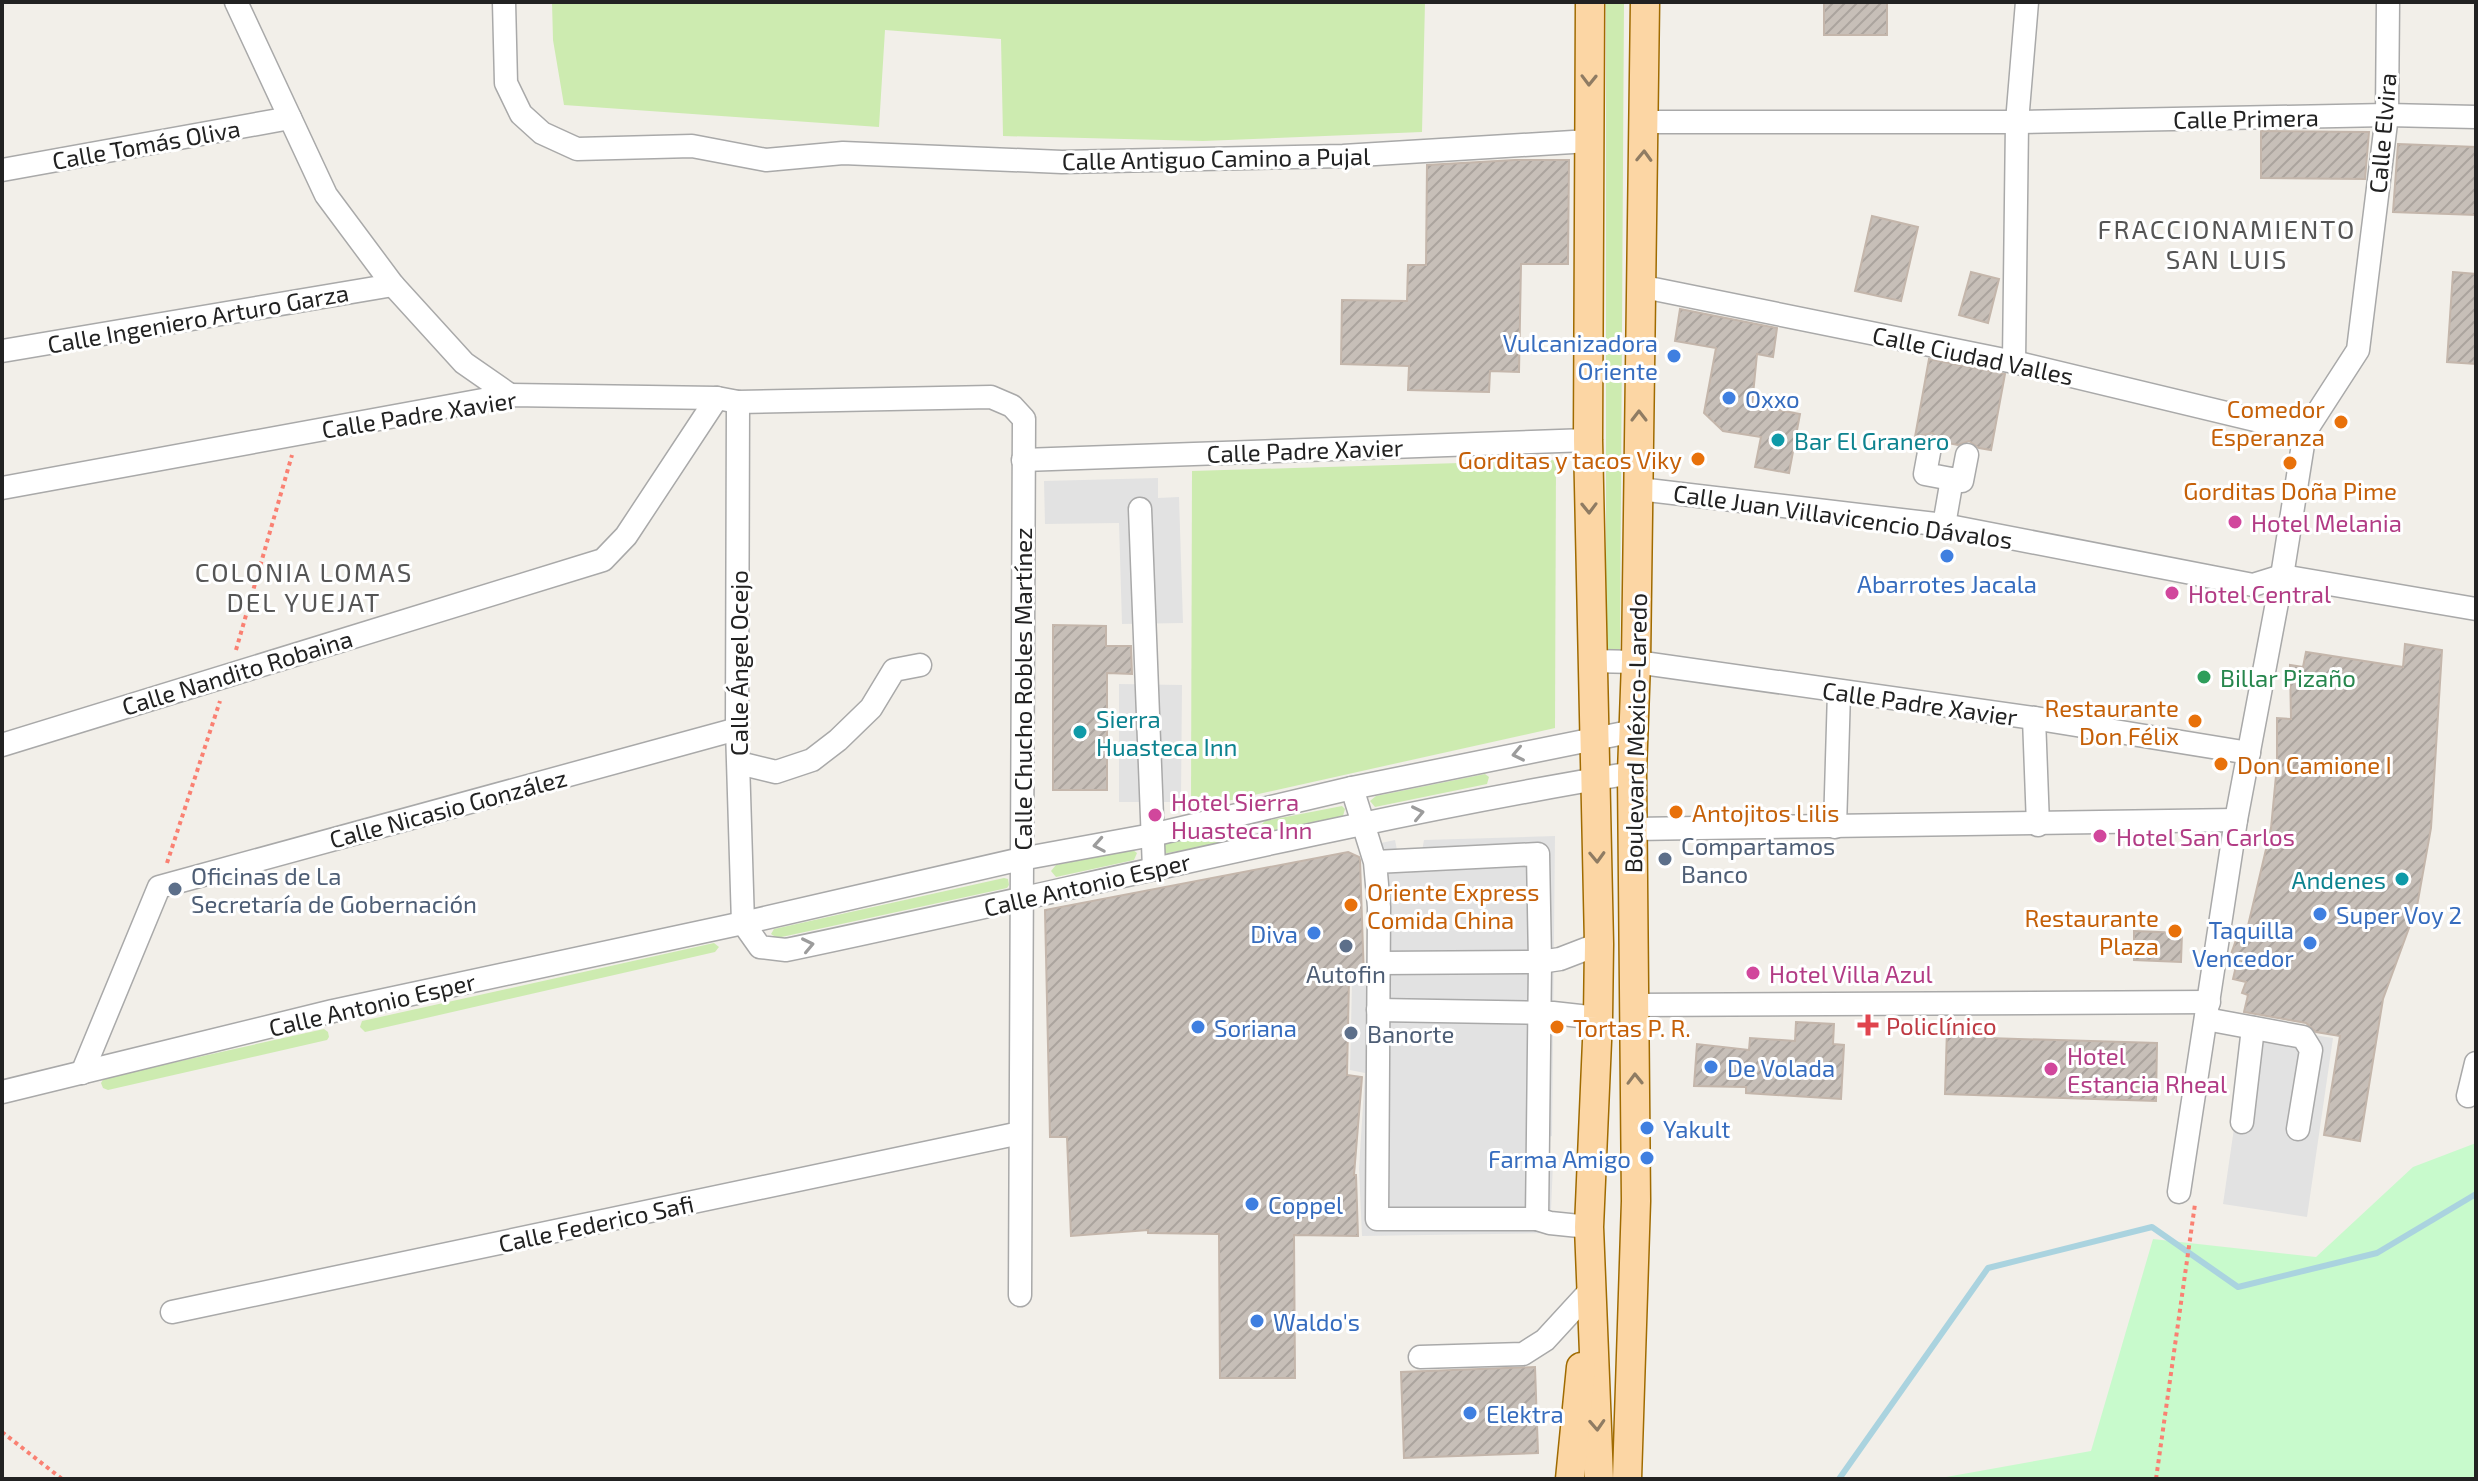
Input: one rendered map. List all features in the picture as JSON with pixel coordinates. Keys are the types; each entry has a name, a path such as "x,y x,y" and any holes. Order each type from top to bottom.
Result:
{"main road":[{"name":"Boulevard México-Laredo","path":"1590,2 1588,440 1599,944 1589,1227 1599,1471"},
{"name":"Boulevard México-Laredo","path":"1634,1474 1636,1201 1632,773 1645,2"},
{"path":"1570,1479 1590,1291"}],"street":[{"path":"236,2 326,195 393,285 464,363 510,395"},
{"name":"Calle Antiguo Camino a Pujal","path":"504,2 506,83 521,114 542,133 577,149 692,146 766,160 843,153 1078,161 1343,156 1589,141"},
{"path":"2014,362 2017,122 2027,2"},
{"name":"Calle Elvira","path":"2179,1192 2236,820 2282,576 2305,432 2358,350 2387,115 2388,2"},
{"name":"Calle Primera","path":"1645,122 2017,122 2387,115 2476,117"},
{"name":"Calle Tomás Oliva","path":"2,170 290,118"},
{"name":"Calle Ingeniero Arturo Garza","path":"2,351 393,285"},
{"name":"Calle Ciudad Valles","path":"1639,286 2014,362 2305,432"},
{"name":"Calle Padre Xavier","path":"2,488 510,395 728,400 991,397 1012,406 1024,419"},
{"name":"Calle Ángel Ocejo","path":"728,400 743,923"},
{"name":"Calle Nandito Robaina","path":"2,745 603,560 626,536 728,400"},
{"name":"Calle Chucho Robles Martínez","path":"1020,1295 1024,419"},
{"name":"Calle Padre Xavier","path":"1023,460 1588,440"},
{"path":"1930,447 1925,474 1962,481 1967,455"},
{"path":"1944,525 1952,479"},
{"name":"Calle Juan Villavicencio Dávalos","path":"1639,489 1944,525 2253,585 2282,576"},
{"path":"1140,509 1154,869"},
{"path":"2282,576 2476,609"},
{"name":"Calle Padre Xavier","path":"1591,661 1636,662 2034,718 2249,753"},
{"path":"739,763 776,772 812,760 871,708 894,670 920,665"},
{"path":"1835,827 1839,692"},
{"path":"2034,718 2038,825"},
{"name":"Calle Nicasio González","path":"82,1073 159,887 737,729"},
{"name":"Calle Antonio Esper","path":"2,1092 333,1011 743,923 1021,859 1152,835 1352,788 1634,731"},
{"name":"Calle Antonio Esper","path":"743,923 760,947 786,950 1250,848 1552,785 1632,773"},
{"path":"1352,788 1375,862 1379,907 1377,1219 1537,1219 1589,1227"},
{"path":"1243,814 1250,848"},
{"path":"1634,829 2236,820"},
{"path":"1375,862 1538,854 1537,1219"},
{"path":"1379,963 1540,962 1560,959 1599,944"},
{"path":"1634,1005 2207,1010 2253,1028 2303,1037 2311,1050 2298,1129"},
{"path":"1378,1010 1539,1013 1598,1018"},
{"path":"2242,1122 2253,1028"},
{"path":"2468,1096 2476,1063"},
{"name":"Calle Federico Safi","path":"172,1312 1020,1133"},
{"path":"1420,1357 1523,1354 1545,1340 1590,1291"}],"path":[{"path":"2156,1479 2195,1203 2179,1192"},
{"path":"2,1432 62,1479"}],"green space":[{"path":"552,2 1425,2 1422,132 1203,141 1003,136 1001,39 885,30 879,127 564,105 553,40"},
{"path":"1606,2 1624,2 1620,652 1606,653"},
{"path":"1556,460 1555,728 1191,809 1192,471"},
{"path":"1485,774 1489,777 1487,784 1375,807 1370,801 1376,796"},
{"path":"1342,806 1345,809 1343,816 1265,832 1260,826 1265,821"},
{"path":"1221,833 1224,835 1222,843 1162,854 1163,845"},
{"path":"1133,850 1137,853 1134,860 1056,877 1051,871 1056,865"},
{"path":"1008,879 1007,888 777,938 771,934 774,929"},
{"path":"714,943 719,947 715,952 365,1032 360,1027 362,1021"},
{"path":"324,1029 328,1032 327,1040 108,1090 101,1083 104,1078"},
{"path":"2476,1143 2476,1479 1935,1479 2091,1451 2153,1239 2316,1257 2413,1167"}],"shaded area":[{"path":"1158,478 1158,498 1179,497 1183,623 1122,624 1119,523 1045,524 1044,481"},
{"path":"1119,684 1182,685 1181,802 1119,802"},
{"path":"1555,836 1552,1136 1544,1138 1544,1164 1553,1164 1550,1233 1362,1236 1359,1169 1365,1073 1350,1070 1352,983 1368,983 1367,846 1395,840 1397,850 1403,854 1422,851 1424,840"},
{"path":"2249,1025 2333,1038 2307,1217 2223,1204"}],"building":[{"path":"1824,2 1887,2 1887,35 1824,35"},
{"path":"2261,131 2369,132 2365,179 2261,178"},
{"path":"2398,144 2476,147 2476,215 2393,212"},
{"path":"1569,160 1568,264 1521,264 1519,372 1490,371 1489,392 1408,390 1409,366 1341,364 1342,300 1407,301 1408,265 1426,265 1427,165"},
{"path":"1872,216 1918,227 1901,301 1855,291"},
{"path":"1971,272 1999,279 1988,323 1959,315"},
{"path":"2453,272 2476,274 2476,364 2447,362"},
{"path":"1680,309 1777,328 1773,357 1757,354 1752,405 1800,414 1789,473 1755,467 1761,437 1723,431 1704,413 1716,348 1675,341"},
{"path":"1929,359 2005,374 1991,450 1979,448 1969,441 1958,445 1943,442 1932,433 1915,437"},
{"name":"Sierra Huasteca Inn","path":"1053,625 1106,626 1106,646 1131,646 1132,674 1107,673 1107,790 1053,790"},
{"path":"2405,644 2442,650 2431,828 2417,906 2383,999 2360,1141 2324,1135 2340,1036 2316,1032 2306,1023 2244,1012 2248,995 2242,993 2246,982 2233,979 2237,962 2230,957 2240,929 2247,930 2271,828 2277,765 2277,718 2291,719 2290,665 2303,667 2306,652 2403,667"},
{"name":"Soriana","path":"1348,852 1360,860 1364,979 1349,979 1347,1075 1362,1077 1354,1175 1358,1236 1294,1235 1295,1378 1220,1378 1219,1234 1148,1233 1148,1230 1071,1236 1067,1137 1050,1137 1045,910"},
{"path":"2134,931 2182,933 2181,962 2134,960"},
{"path":"1796,1022 1834,1024 1833,1044 1844,1045 1841,1099 1746,1093 1746,1087 1694,1086 1697,1044 1749,1050 1750,1038 1795,1041"},
{"name":"Hotel Estancia Rheal","path":"1947,1029 1988,1030 1987,1038 2157,1043 2156,1101 1945,1094"},
{"name":"Elektra","path":"1535,1367 1538,1453 1404,1458 1401,1372"}],"waterway":[{"path":"1839,1479 1988,1268 2152,1227 2238,1287 2377,1253 2476,1194"}],"place":[{"name":"Vulcanizadora Oriente","path":"1674,356"},
{"name":"Oxxo","path":"1729,398"},
{"name":"Comedor Esperanza","path":"2341,422"},
{"name":"Bar El Granero","path":"1778,440"},
{"name":"Gorditas y tacos Viky","path":"1698,459"},
{"name":"Gorditas Doña Pime","path":"2290,463"},
{"name":"Hotel Melania","path":"2235,522"},
{"name":"Abarrotes Jacala","path":"1947,556"},
{"name":"Hotel Central","path":"2172,593"},
{"name":"Billar Pizaño","path":"2204,677"},
{"name":"Restaurante Don Félix","path":"2195,721"},
{"name":"Sierra Huasteca Inn","path":"1080,732"},
{"name":"Don Camione I","path":"2221,764"},
{"name":"Antojitos Lilis","path":"1676,812"},
{"name":"Hotel Sierra Huasteca Inn","path":"1155,815"},
{"name":"Hotel San Carlos","path":"2100,836"},
{"name":"Compartamos Banco","path":"1665,859"},
{"name":"Andenes","path":"2402,879"},
{"name":"Oficinas de La Secretaría de Gobernación","path":"175,889"},
{"name":"Oriente Express Comida China","path":"1351,905"},
{"name":"Super Voy 2","path":"2320,914"},
{"name":"Restaurante Plaza","path":"2175,931"},
{"name":"Diva","path":"1314,933"},
{"name":"Taquilla Vencedor","path":"2310,943"},
{"name":"Autofin","path":"1346,946"},
{"name":"Hotel Villa Azul","path":"1753,973"},
{"name":"Policlínico","path":"1868,1025"},
{"name":"Soriana","path":"1198,1027"},
{"name":"Tortas P. R.","path":"1557,1027"},
{"name":"Banorte","path":"1351,1033"},
{"name":"De Volada","path":"1711,1067"},
{"name":"Hotel Estancia Rheal","path":"2051,1069"},
{"name":"Yakult","path":"1647,1128"},
{"name":"Farma Amigo","path":"1647,1158"},
{"name":"Coppel","path":"1252,1204"},
{"name":"Waldo's","path":"1257,1321"},
{"name":"Elektra","path":"1470,1413"}],"district":[{"name":"FRACCIONAMIENTO SAN LUIS","path":"2227,243"},
{"name":"COLONIA LOMAS DEL YUEJAT","path":"304,586"}]}
